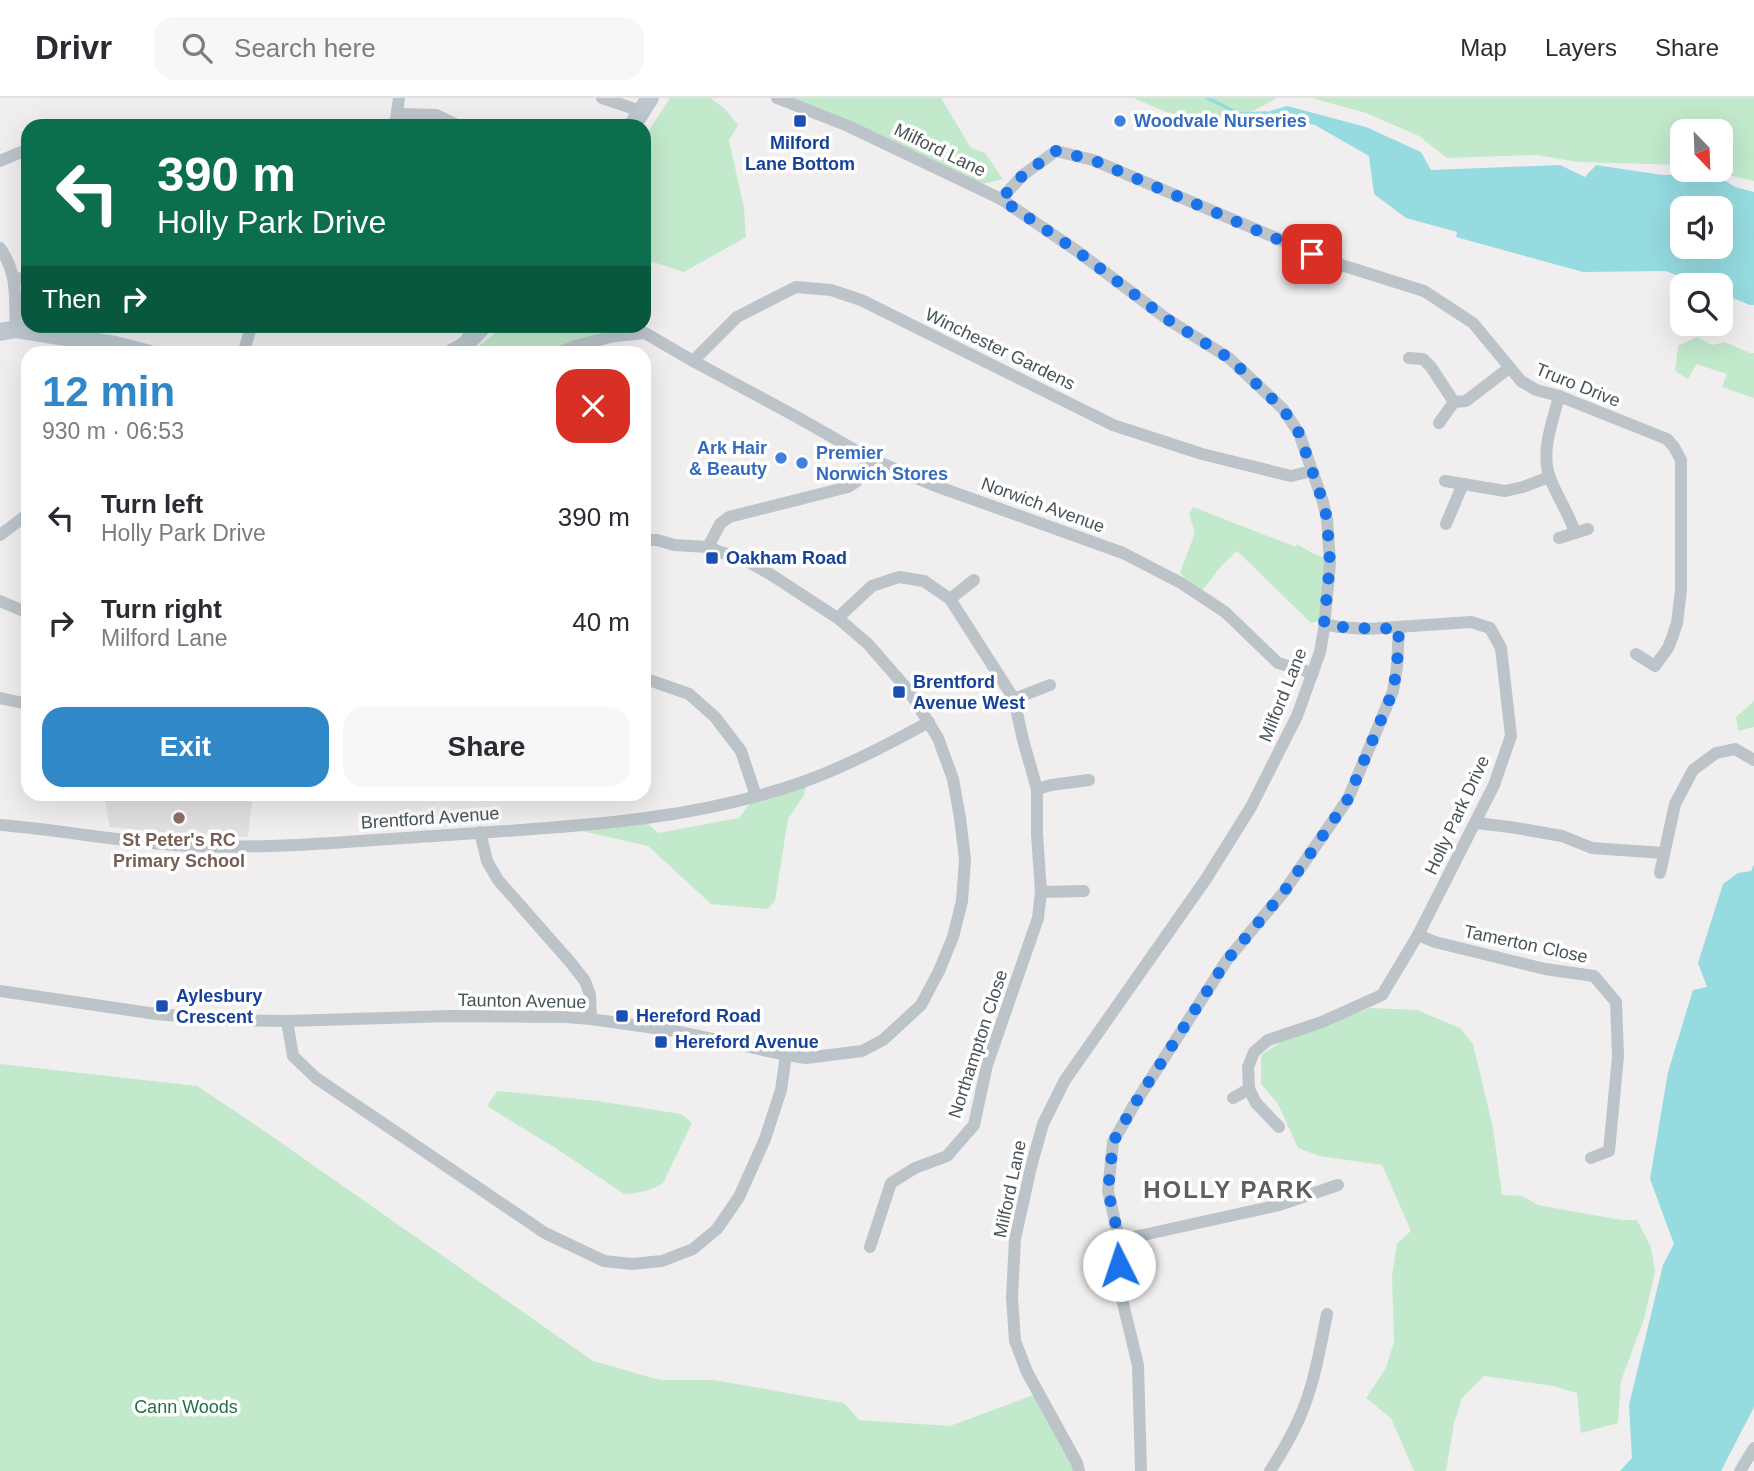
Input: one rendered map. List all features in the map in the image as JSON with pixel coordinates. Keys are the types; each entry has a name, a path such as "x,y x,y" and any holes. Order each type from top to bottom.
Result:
{"street":[{"path":"396,119 399,98"},
{"path":"602,98 641,112"},
{"name":"Milford Lane","path":"777,98 848,126 1001,199 1077,251 1167,319 1229,358 1283,409 1299,433 1327,519 1330,563 1320,652 1297,716 1251,807 1206,879 1065,1080 1043,1124 1031,1167 1015,1239 1012,1297 1014,1341 1027,1372 1079,1471"},
{"path":"404,119 436,115 444,119"},
{"name":"Truro Drive","path":"1001,199 1023,175 1056,151 1093,160 1335,263 1424,291 1473,323 1521,381 1536,390 1559,396 1667,439 1681,460 1681,590 1676,623 1668,648 1655,666 1636,654"},
{"path":"0,161 21,152"},
{"path":"0,248 15,281 8,330"},
{"path":"15,281 21,278"},
{"name":"Winchester Gardens","path":"692,361 737,317 796,287 831,290 861,300 1113,425 1202,454 1291,476 1312,471"},
{"path":"25,333 97,346"},
{"name":"Norwich Avenue","path":"575,346 638,333"},
{"name":"Norwich Avenue","path":"647,333 692,361 797,416 869,458 933,485 1123,553 1181,583 1224,612 1278,663 1313,673"},
{"path":"1409,358 1423,359 1454,402"},
{"path":"1439,423 1454,402 1466,401 1509,368"},
{"path":"1559,396 1546,460 1549,477 1575,533"},
{"path":"708,547 720,524 729,517 848,487 856,482 869,458"},
{"path":"1446,481 1505,491 1549,477"},
{"path":"1446,524 1463,484"},
{"path":"0,535 21,519"},
{"path":"1559,538 1588,529"},
{"name":"Taunton Avenue","path":"0,991 156,1014 232,1020 439,1016 591,1019 676,1031 806,1058 862,1051 883,1040 921,1004 953,937 962,901 965,859 960,818 953,779 938,738 909,691 868,644 839,619 738,556 708,547 674,545 651,540"},
{"name":"Northampton Close","path":"839,619 872,586 899,577 924,582 950,599 1014,699 1037,789 1041,892 1038,918 987,1065 974,1125 947,1156 915,1168 891,1183 870,1247"},
{"path":"950,599 974,580"},
{"path":"0,601 21,610"},
{"name":"Holly Park Drive","path":"1249,1089 1248,1067 1254,1052 1268,1040 1322,1021 1382,995 1418,935 1476,823 1494,785 1511,736 1501,648 1490,628 1471,622 1367,629 1324,624"},
{"path":"1141,1471 1138,1365 1119,1287 1120,1243 1108,1191 1113,1142 1227,960 1283,893 1348,799 1393,691 1399,628"},
{"path":"651,681 689,694 715,718 741,751 756,796"},
{"path":"1014,699 1050,685"},
{"path":"0,698 21,703"},
{"name":"Brentford Avenue","path":"0,825 194,846 310,843 636,821 700,809 800,783 877,751 929,722"},
{"path":"1660,873 1675,804 1693,770 1716,753 1735,749 1754,760"},
{"path":"1037,789 1089,780"},
{"path":"1476,823 1562,836 1592,848 1663,853"},
{"path":"480,832 486,861 498,880 585,981 590,995 591,1019"},
{"path":"1041,892 1084,891"},
{"name":"Tamerton Close","path":"1418,935 1434,942 1545,969 1594,976 1616,1002 1618,1056 1609,1150 1591,1158"},
{"path":"287,1021 293,1056 316,1078 545,1233 604,1261 632,1264 662,1261 693,1249 717,1228 739,1197 766,1138 781,1090 786,1055"},
{"path":"1233,1098 1249,1089 1256,1103 1279,1126"},
{"path":"1120,1243 1134,1237 1279,1205 1338,1185"},
{"path":"1270,1471 1300,1417 1313,1381 1328,1314"},
{"path":"1740,1471 1754,1448"}],"shaded area":[{"name":"St Peter's RC Primary School","path":"105,801 252,801 248,837 110,827"}],"green space":[{"path":"670,98 710,98 725,109 738,125 729,140 744,208 746,237 684,272 651,261 651,127"},
{"path":"788,98 941,98 971,148 985,153 1003,179 978,185"},
{"path":"1134,98 1277,98 1226,125 1166,112"},
{"path":"1312,98 1754,98 1754,181 1733,176 1733,119 1670,119 1670,165 1578,162 1536,155 1447,158 1419,136 1366,113"},
{"path":"495,333 599,335 568,346 479,346"},
{"path":"1697,337 1712,345 1725,342 1754,353 1754,398 1722,387 1727,374 1696,364 1688,379 1675,371 1678,346"},
{"path":"1193,507 1296,547 1297,544 1325,558 1321,620 1311,623 1237,551 1201,592 1180,573 1195,533 1189,514"},
{"path":"1754,701 1754,727 1738,731 1736,717"},
{"path":"806,786 804,795 788,819 775,901 768,909 711,904 648,846 577,830 647,823 658,833 739,818 750,803"},
{"path":"1370,1008 1417,1010 1460,1028 1473,1044 1493,1128 1502,1195 1522,1196 1538,1205 1621,1220 1637,1220 1651,1247 1655,1272 1644,1319 1621,1381 1618,1423 1581,1433 1577,1393 1553,1386 1484,1376 1462,1398 1454,1423 1446,1471 1414,1471 1391,1418 1366,1398 1386,1368 1394,1342 1392,1276 1397,1243 1411,1231 1382,1165 1319,1156 1298,1148 1278,1104 1261,1084 1261,1055 1281,1042"},
{"name":"Cann Woods","path":"0,1064 197,1086 593,1361 660,1380 714,1380 844,1403 859,1420 950,1426 1036,1394 1076,1471 0,1471"},
{"path":"497,1091 598,1101 681,1114 692,1123 663,1183 644,1191 624,1194 487,1106"}],"water":[{"path":"1287,106 1366,127 1421,152 1431,170 1560,165 1585,177 1596,165 1670,175 1670,182 1727,182 1754,192 1754,305 1733,298 1733,273 1583,272 1456,237 1457,232 1406,218 1374,194 1369,156 1315,125 1263,113"},
{"path":"1754,864 1754,1407 1721,1471 1620,1471 1632,1458 1629,1405 1663,1265 1674,1244 1650,1179 1668,1072 1693,990 1707,987 1698,963 1723,884 1738,873 1751,871"}],"waterway":[{"path":"1207,98 1240,114 1266,113"}],"place":[{"name":"Milford Lane Bottom","path":"800,121"},
{"name":"Woodvale Nurseries","path":"1120,121"},
{"name":"Ark Hair & Beauty","path":"781,458"},
{"name":"Premier Norwich Stores","path":"802,463"},
{"name":"Oakham Road","path":"712,558"},
{"name":"Brentford Avenue West","path":"899,692"},
{"name":"St Peter's RC Primary School","path":"179,818"},
{"name":"Aylesbury Crescent","path":"162,1006"},
{"name":"Hereford Road","path":"622,1016"},
{"name":"Hereford Avenue","path":"661,1042"}],"district":[{"name":"HOLLY PARK","path":"1229,1189"}],"route":[{"path":"1119,1265 1120,1243 1108,1191 1113,1142 1227,960 1283,893 1348,799 1393,691 1399,628 1367,629 1324,624 1330,563 1327,519 1299,433 1283,409 1229,358 1167,319 1077,251 1001,199 1023,175 1056,151 1093,160 1312,254"}]}
